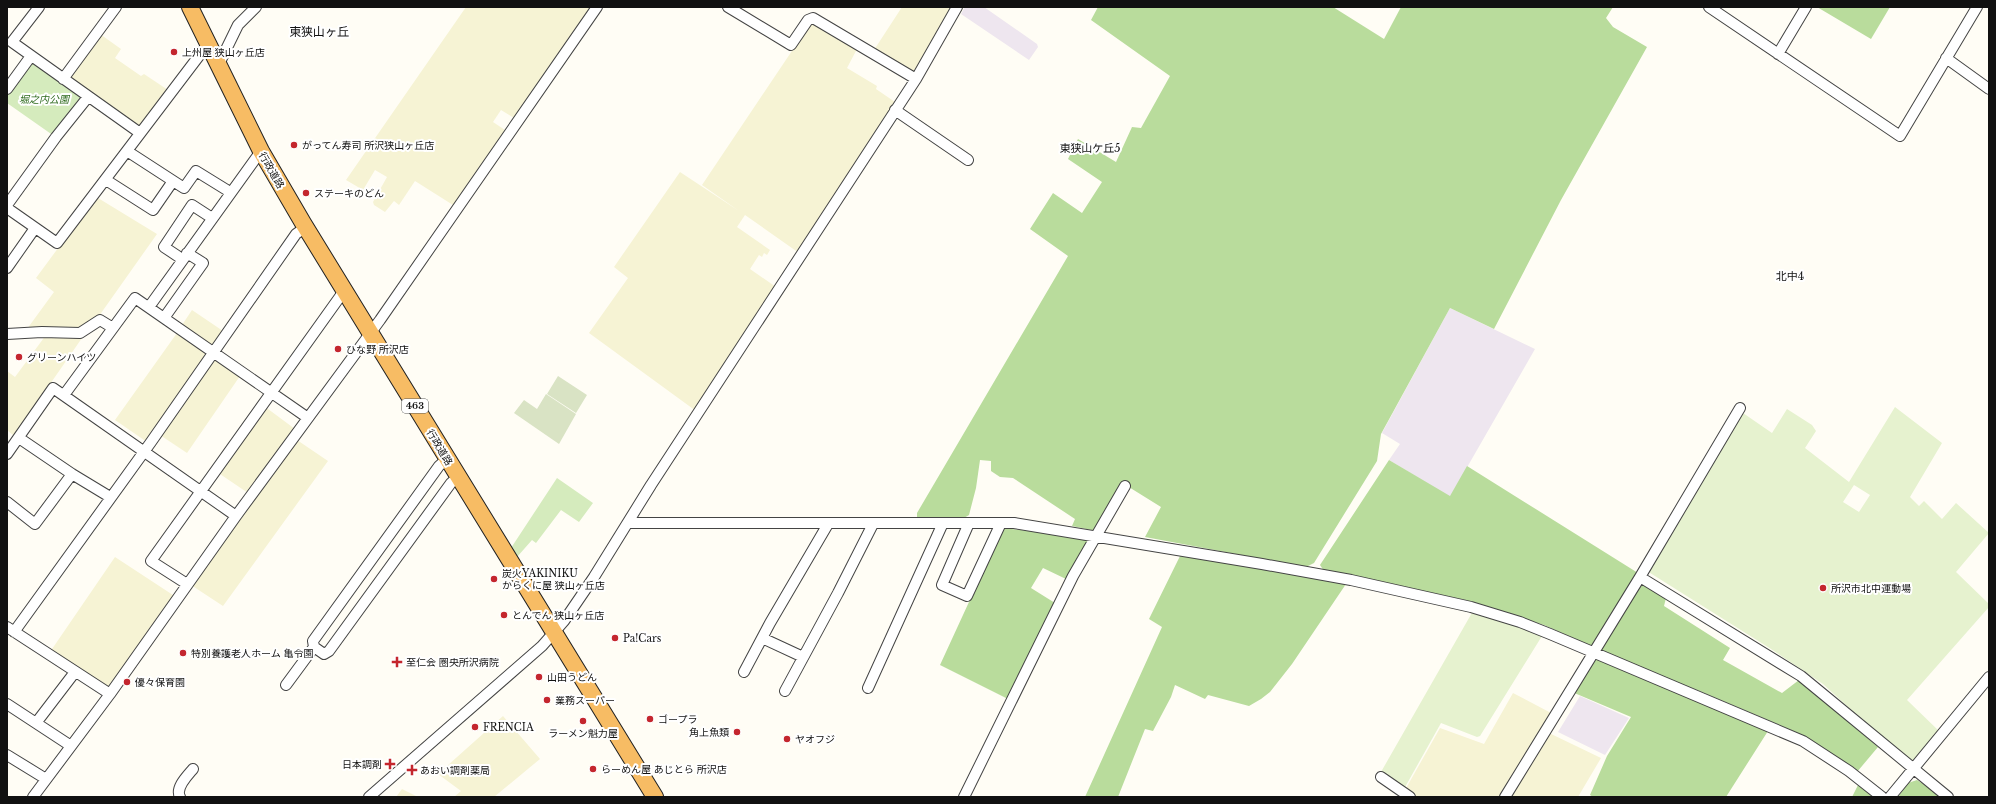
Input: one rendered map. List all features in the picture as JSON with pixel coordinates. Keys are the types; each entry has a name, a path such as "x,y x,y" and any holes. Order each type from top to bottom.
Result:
{"highway":[{"name":"行政道路","path":"190,7 261,152 344,291 655,797"}],"street":[{"path":"39,7 12,42 140,133"},
{"path":"218,66 238,25 256,7"},
{"path":"33,797 110,694 187,584 384,313 597,7"},
{"path":"728,7 791,45 808,20 813,18 916,79"},
{"path":"369,797 542,646 554,633 594,577 916,79 957,7"},
{"path":"1709,7 1900,136 1976,7"},
{"path":"1778,54 1806,7"},
{"path":"63,79 111,8"},
{"path":"88,97 56,137 7,206 57,243 208,44"},
{"path":"7,89 31,56"},
{"path":"1946,58 1989,89"},
{"path":"896,110 968,160"},
{"path":"127,151 184,188 196,171 230,192"},
{"path":"149,307 230,192 261,152"},
{"path":"106,180 153,210 173,180"},
{"path":"164,318 203,263 164,247 192,205 212,218"},
{"path":"110,694 10,629 144,451 296,234 306,227"},
{"path":"7,268 35,228"},
{"path":"187,584 151,561 200,490 344,291"},
{"path":"64,395 135,298 308,418"},
{"path":"7,334 42,332 80,333 100,320 113,328"},
{"path":"7,454 53,388 236,516"},
{"path":"1505,797 1592,652 1640,577 1740,408"},
{"path":"19,438 72,474 110,497"},
{"path":"447,459 439,466 313,641 314,647 326,655 451,483 458,477"},
{"path":"8,506 35,524 72,474"},
{"path":"964,797 1073,576 1125,486"},
{"path":"628,523 1001,523 1096,536 1314,573 1471,607 1520,622 1803,741 1849,771 1882,797"},
{"path":"970,523 942,585 967,596 1001,523"},
{"path":"744,672 828,524"},
{"path":"785,691 838,593 873,524"},
{"path":"868,688 943,524"},
{"path":"1640,577 1801,676 1948,797"},
{"path":"762,638 803,657"},
{"path":"286,685 314,647"},
{"path":"36,723 75,672"},
{"path":"1890,797 1989,678"},
{"path":"7,704 71,746"},
{"path":"7,755 46,780"},
{"path":"180,797 178,794 179,788 193,769"},
{"path":"1381,777 1410,797"}],"shaded area":[{"path":"466,7 592,7 514,118 501,110 493,122 505,130 453,205 415,181 399,205 394,201 385,212 374,205 373,202 387,177 375,170 363,190 346,180"},
{"path":"902,7 952,7 916,70 911,72 874,50"},
{"path":"965,7 984,7 1037,44 1038,47 1029,60 961,14"},
{"path":"810,24 815,24 857,49 847,68 877,86 876,89 895,102 799,253 745,215 737,227 770,250 767,255 764,253 762,257 759,255 750,269 776,287 696,411 589,333 628,278 614,267 680,172 739,211 702,185"},
{"path":"100,34 121,49 115,58 141,76 144,74 168,90 138,128 71,79 71,76"},
{"path":"95,198 98,198 157,234 99,316 79,331 27,329 54,292 36,278"},
{"path":"1450,308 1535,349 1450,497 1389,460 1400,444 1382,433"},
{"path":"192,310 223,331 214,344 211,345 182,325"},
{"path":"177,333 206,352 207,355 147,440 144,440 115,420"},
{"path":"46,335 82,338 14,436 7,430 7,371 15,377"},
{"path":"216,359 240,376 187,453 160,435 213,360"},
{"path":"264,406 295,429 248,493 217,472"},
{"path":"297,440 328,461 223,606 191,585"},
{"path":"115,557 176,597 108,688 50,652"},
{"path":"1513,693 1553,714 1503,797 1414,797 1405,790 1440,728 1484,744"},
{"path":"1580,696 1629,718 1605,755 1558,732"},
{"path":"503,716 540,759 494,797 454,797 461,791 438,774"},
{"path":"1547,732 1601,758 1578,797 1509,797"},
{"path":"402,789 418,797 396,797"}],"green space":[{"path":"1098,7 1333,7 1384,39 1401,7 1613,7 1606,18 1613,27 1647,47 1561,200 1494,329 1450,308 1381,434 1377,461 1314,563 1306,567 1145,537 1161,507 1124,484 1096,531 1072,526 1075,519 1013,478 1000,477 991,471 991,461 980,460 976,488 969,515 964,518 917,519 917,513 1068,256 1030,229 1053,193 1082,213 1102,182 1068,159 1078,139 1116,162 1132,127 1141,128 1170,76 1091,20"},
{"path":"1817,7 1890,7 1871,39"},
{"name":"堀之内公園","path":"30,63 34,63 80,95 81,99 54,136 7,103 7,94"},
{"path":"558,376 587,395 576,413 547,394"},
{"path":"546,394 576,414 559,444 514,413 524,400 537,409"},
{"name":"所沢市北中運動場","path":"1895,407 1942,443 1910,497 1919,506 1924,501 1942,519 1956,503 1989,533 1956,572 1989,604 1989,607 1907,700 1940,732 1911,765 1823,684 1771,649 1647,571 1743,413 1772,433 1787,409 1812,425 1816,431 1805,448 1849,482","holes":["1854,485 1870,495 1859,512 1843,502"]},
{"path":"1389,460 1450,496 1467,466 1638,573 1634,580 1666,598 1664,606 1730,648 1723,660 1782,693 1799,680 1878,747 1857,772 1805,736 1697,690 1657,676 1544,625 1465,600 1324,571 1320,565"},
{"path":"557,478 593,503 579,522 561,510 536,543 532,540 517,557 511,548"},
{"path":"1003,528 1085,537 1088,543 1066,579 1043,568 1031,588 1055,603 1008,699 940,665"},
{"path":"1181,554 1346,584 1292,664 1270,692 1249,706 1208,695 1205,699 1175,685 1171,697 1153,731 1145,729 1118,797 1085,797 1162,627 1149,619"},
{"path":"1473,611 1504,620 1542,636 1480,736 1477,737 1441,723 1404,789 1381,772"},
{"path":"1594,658 1652,683 1697,699 1768,731 1726,797 1593,797 1590,795 1607,756 1631,717 1572,692"},
{"path":"1917,780 1943,797 1898,797 1908,783"},
{"path":"1858,785 1875,797 1852,797"}],"place":[{"name":"上州屋 狭山ヶ丘店","path":"174,52"},
{"name":"がってん寿司 所沢狭山ヶ丘店","path":"294,145"},
{"name":"ステーキのどん","path":"306,193"},
{"name":"ひな野 所沢店","path":"338,349"},
{"name":"グリーンハイツ","path":"19,357"},
{"name":"炭火YAKINIKU からくに屋 狭山ヶ丘店","path":"494,579"},
{"name":"所沢市北中運動場","path":"1823,588"},
{"name":"とんでん 狭山ヶ丘店","path":"504,615"},
{"name":"Pa!Cars","path":"615,638"},
{"name":"特別養護老人ホーム 亀令園","path":"183,653"},
{"name":"至仁会 圏央所沢病院","path":"397,662"},
{"name":"山田うどん","path":"539,677"},
{"name":"優々保育園","path":"127,682"},
{"name":"業務スーパー","path":"547,700"},
{"name":"ゴープラ","path":"650,719"},
{"name":"ラーメン魁力屋","path":"583,721"},
{"name":"FRENCIA","path":"475,727"},
{"name":"角上魚類","path":"737,732"},
{"name":"ヤオフジ","path":"787,739"},
{"name":"日本調剤","path":"390,764"},
{"name":"らーめん屋 あじとら 所沢店","path":"593,769"},
{"name":"あおい調剤薬局","path":"412,770"}],"district":[{"name":"東狭山ヶ丘","path":"319,32"},
{"name":"東狭山ケ丘5","path":"1090,148"},
{"name":"北中4","path":"1790,276"}]}
